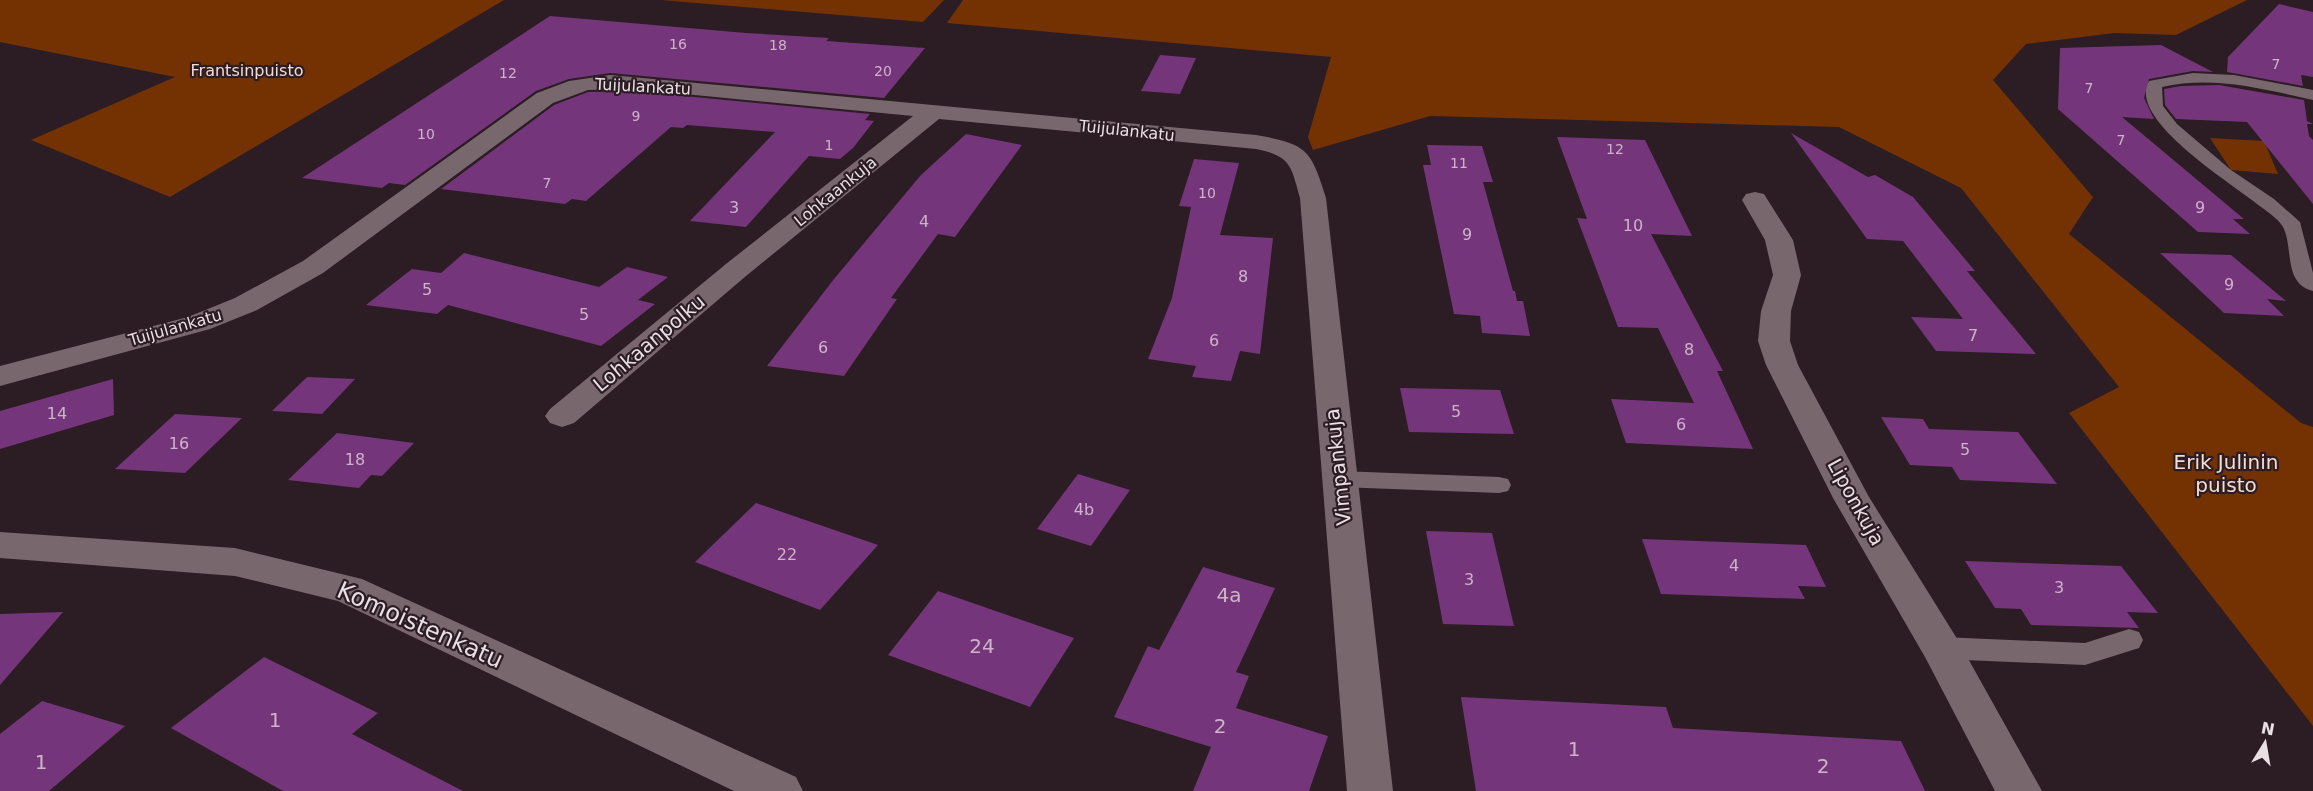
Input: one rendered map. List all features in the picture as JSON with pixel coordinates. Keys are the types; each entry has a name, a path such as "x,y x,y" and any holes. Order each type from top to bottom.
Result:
{"street":[{"name":"Tuijulankatu","path":"0,376 199,323 246,304 313,267 545,98 569,87 598,82 633,82 1256,142 1289,150"},
{"name":"Lohkaankuja","path":"736,270 934,111"},
{"name":"Vimpankuja","path":"1289,150 1301,160 1313,198 1370,791"},
{"name":"Liponkuja","path":"1755,200 1779,240 1787,275 1776,311 1774,341 1782,365 1851,498 1941,648 2019,791"},
{"name":"Lohkaanpolku","path":"562,416 736,270"},
{"name":"Komoistenkatu","path":"0,544 235,562 348,589 780,791"}],"lane":[{"path":"2313,95 2251,82 2213,79 2169,80 2154,84 2155,106 2171,127 2225,174 2268,202 2293,226 2301,271 2313,285"},
{"path":"1339,479 1499,485"},
{"path":"1941,648 2085,654 2129,640"}],"green space":[{"name":"Frantsinpuisto","path":"0,0 504,0 170,197 31,140 175,77 0,42"},
{"path":"661,0 944,0 923,22"},
{"name":"Erik Julinin puisto","path":"963,0 2247,0 2176,35 2114,33 2026,44 1993,80 2093,197 2069,234 2301,423 2313,427 2313,726 2069,413 2119,387 1961,188 1839,127 1430,116 1313,150 1308,137 1331,57 947,23"},
{"path":"2210,138 2264,141 2278,174 2231,170"}],"building":[{"path":"2279,4 2313,12 2313,77 2301,75 2303,86 2227,72 2228,57"},
{"path":"550,16 829,38 826,41 925,48 884,98 610,73 569,79 536,91 405,185 389,183 382,188 302,178"},
{"path":"2161,45 2213,72 2193,71 2149,79 2144,98 2154,119 2122,117 2244,219 2233,219 2250,234 2198,232 2058,109 2060,48"},
{"path":"1160,55 1196,58 1180,94 1141,91"},
{"path":"2219,85 2304,100 2307,121 2313,124 2307,124 2309,136 2313,140 2313,204 2247,122 2176,119 2165,105 2164,89"},
{"path":"633,91 870,114 865,120 874,121 853,148 840,159 809,156 746,227 690,221 775,132 687,125 683,128 671,127 586,201 572,199 565,204 441,189 554,105 588,92"},
{"path":"1791,133 1868,177 1875,175 1913,197 1975,271 1967,271 2036,354 1936,351 1911,317 1963,319 1903,241 1867,239"},
{"path":"966,134 1022,145 955,237 938,234 891,298 897,299 844,376 767,366 834,279 921,175"},
{"path":"1557,137 1645,140 1692,236 1651,234 1723,371 1717,371 1753,449 1626,443 1611,399 1694,403 1658,328 1618,327 1577,218 1587,219"},
{"path":"1427,145 1482,146 1493,182 1483,182 1513,291 1515,291 1517,301 1523,301 1530,336 1482,333 1480,316 1454,314 1423,165 1431,165"},
{"path":"1194,159 1239,163 1220,235 1273,238 1260,354 1240,351 1231,381 1192,377 1196,366 1148,359 1172,298 1191,207 1179,206"},
{"path":"464,253 599,287 627,267 668,277 638,300 655,304 601,346 448,305 437,314 366,305 412,269 441,273"},
{"path":"2160,253 2231,255 2286,301 2267,299 2284,316 2224,313"},
{"path":"307,377 355,379 322,414 272,411"},
{"path":"113,379 114,415 0,449 0,411"},
{"path":"1400,388 1500,390 1514,434 1409,432"},
{"path":"175,414 242,418 185,473 115,469"},
{"path":"1881,417 1923,419 1929,429 2018,432 2057,484 1960,480 1952,467 1910,465"},
{"path":"337,433 414,443 382,476 371,475 359,488 288,480"},
{"path":"1078,474 1130,490 1091,546 1037,529"},
{"path":"756,503 878,545 820,610 695,562"},
{"path":"1426,531 1492,533 1514,626 1443,624"},
{"path":"1642,539 1806,545 1826,587 1798,586 1805,599 1661,594"},
{"path":"1965,561 2121,566 2158,613 2127,612 2139,628 2031,625 2021,609 1995,608"},
{"path":"1203,567 1275,588 1236,672 1249,676 1236,708 1328,736 1309,791 1193,791 1211,747 1114,717 1148,646 1159,650"},
{"path":"938,591 1074,638 1030,707 888,655"},
{"path":"63,612 0,685 0,614"},
{"path":"264,657 378,713 352,734 463,791 283,791 171,728"},
{"path":"1461,697 1666,707 1673,728 1901,741 1925,791 1476,791"},
{"path":"42,701 125,726 49,791 0,791 0,734"}]}
